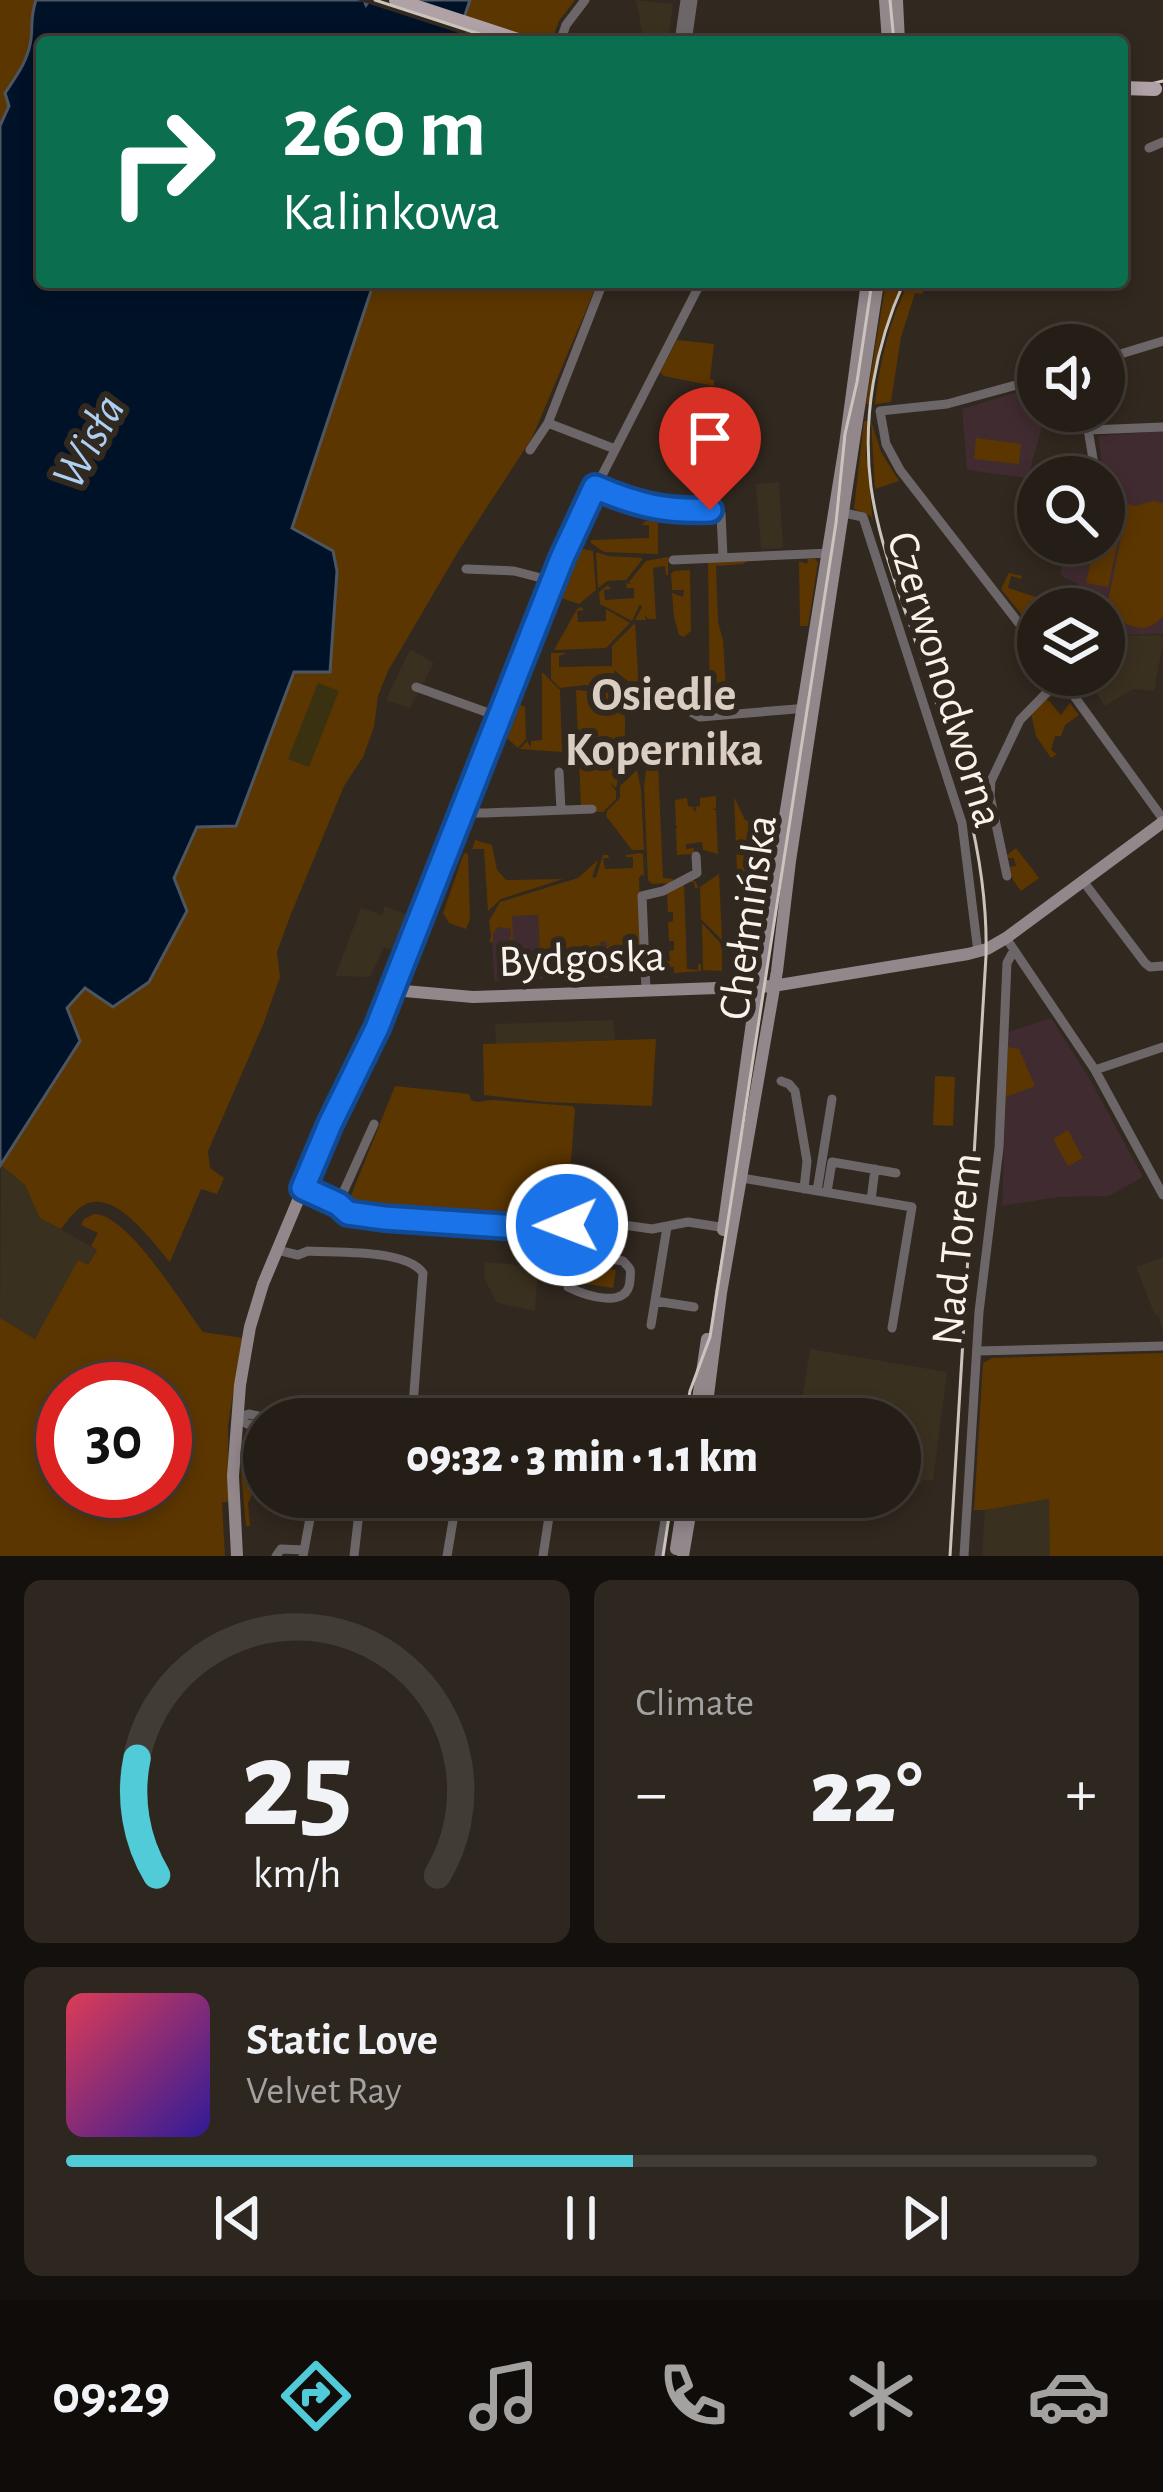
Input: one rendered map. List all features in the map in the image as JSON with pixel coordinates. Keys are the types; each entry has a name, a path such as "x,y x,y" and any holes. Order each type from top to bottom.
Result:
{"main road":[{"path":"395,0 506,36"},
{"path":"885,0 890,36"},
{"path":"891,36 897,0"},
{"path":"1128,88 1163,88"},
{"name":"Chełmińska","path":"699,1398 832,553 866,288"},
{"name":"Chełmińska","path":"832,553 844,513 877,288"},
{"name":"Bydgoska","path":"393,990 473,997 766,986 982,951 1010,944 1163,821"},
{"path":"237,1556 232,1476 250,1327 330,1124 393,990"},
{"name":"Chełmińska","path":"707,1398 727,1228"},
{"path":"679,1556 682,1518"},
{"path":"679,1556 688,1518"}],"street":[{"path":"562,36 585,0"},
{"path":"684,36 689,0"},
{"path":"1149,148 1163,142"},
{"path":"530,450 548,423 601,288"},
{"path":"393,990 570,538 697,288"},
{"path":"1125,353 1163,341"},
{"path":"1017,385 947,404 880,410 886,444 900,470 1017,621"},
{"path":"548,423 615,449"},
{"path":"1125,429 1163,427"},
{"path":"595,487 645,507 718,511 723,557"},
{"name":"Czerwonodworna","path":"844,513 863,517 962,823 982,951"},
{"path":"674,560 832,553"},
{"path":"466,569 553,581"},
{"path":"416,687 500,716"},
{"path":"655,692 682,693 691,712 700,717 808,708"},
{"path":"1007,876 990,796 992,781 1020,720 1042,696"},
{"path":"1073,696 1163,821"},
{"path":"559,772 561,810"},
{"path":"463,810 592,808"},
{"path":"646,990 642,896 697,873 696,856"},
{"path":"1083,881 1145,963 1163,966"},
{"path":"1010,944 1095,1070 1163,1195"},
{"name":"Nad Torem","path":"964,1556 983,1266 999,1148 1010,944"},
{"path":"1095,1070 1163,1048"},
{"path":"781,1082 795,1090 807,1161 805,1189"},
{"path":"822,1192 832,1099"},
{"path":"338,1204 374,1124"},
{"path":"822,1192 832,1162 896,1173"},
{"path":"871,1200 875,1169"},
{"path":"736,1177 912,1207 892,1328"},
{"path":"303,1188 348,1213 384,1218 533,1228 581,1218 652,1229 688,1222 727,1228"},
{"path":"566,1219 566,1278 572,1290 615,1298 628,1293 631,1274 623,1261 569,1252"},
{"path":"651,1325 667,1227"},
{"path":"277,1250 403,1259 421,1268 414,1398"},
{"path":"655,1301 694,1307"},
{"path":"977,1351 1163,1346"},
{"path":"237,1418 243,1416"},
{"path":"237,1418 243,1421"},
{"path":"276,1556 281,1549 304,1553 311,1518"},
{"path":"353,1556 359,1518"},
{"path":"447,1556 453,1518"},
{"path":"543,1556 549,1518"},
{"path":"659,1556 665,1518"}],"shaded area":[{"path":"0,0 36,0 30,47 5,93 9,106 0,126"},
{"path":"470,0 575,0 553,36 458,36"},
{"path":"636,0 673,4 669,36 643,36"},
{"path":"372,288 595,288 532,438 388,671 363,757 344,786 277,952 280,977 263,1025 208,1151 210,1168 224,1178 217,1194 201,1189 170,1262 134,1221 111,1205 88,1203 61,1229 40,1218 25,1185 1,1165 66,1008 173,878 197,826 236,825 294,671 330,671 337,571 333,551 292,528"},
{"path":"885,288 900,288 880,343 866,404"},
{"path":"906,288 926,288 922,294 915,293 901,337 891,402 875,404 886,342"},
{"path":"677,340 714,344 710,379 714,386 660,372"},
{"path":"1017,392 1017,432 1040,432 1034,456 1017,456 1017,477 967,470 962,409"},
{"path":"864,421 868,421 873,523 871,516 854,509"},
{"path":"871,421 881,452 899,481 875,489"},
{"path":"1163,431 1163,634 1125,635 1125,588 1077,588 1078,583 1060,573 1063,564 1125,564 1125,456 1101,456 1098,436"},
{"path":"976,438 1021,444 1017,464 974,459"},
{"path":"779,482 783,548 761,549 756,484"},
{"path":"1163,503 1163,616 1141,628 1125,623 1125,588 1111,588 1116,564 1125,564 1128,504"},
{"path":"658,521 658,554 604,552 591,543 649,538 649,525 642,525"},
{"path":"574,547 593,551 596,590 579,604 555,596"},
{"path":"596,552 642,560 626,580 607,581 598,588"},
{"path":"668,557 668,575 665,566 653,568 656,619 645,615 646,620 635,620 640,604 632,621 600,604 599,592 608,585 611,589 604,590 605,600 634,598 634,588 627,588 626,583 631,584 646,561"},
{"path":"808,559 818,562 808,626 800,626 799,561 807,564"},
{"path":"747,561 716,566 727,705 710,709 708,562"},
{"path":"1090,564 1113,564 1108,587 1086,583"},
{"path":"690,570 691,631 684,637 674,617 672,593 683,597 684,590 672,590 671,574"},
{"path":"1009,573 1022,576 1011,576 1008,588 1017,591 1017,609 1001,589"},
{"path":"581,607 578,622 606,621 606,609 630,623 606,648 554,650 577,609"},
{"path":"635,623 639,690 614,670 634,691 620,685 621,690 585,685 560,688 551,679 551,653 567,653 559,656 559,667 612,666 612,646"},
{"path":"1161,635 1154,691 1133,689 1125,694 1125,636"},
{"path":"410,649 434,663 410,708 386,700"},
{"path":"542,672 560,690 562,752 520,749 527,741 531,748 531,741 542,740"},
{"path":"576,690 622,694 623,753 616,788 609,782 616,799 603,812 595,812 594,804 581,805"},
{"path":"1050,696 1052,696 1047,699 1061,715 1070,703 1079,715 1065,725 1061,736 1055,736 1051,750 1057,754 1051,758 1036,736 1031,713"},
{"path":"1098,696 1121,696 1105,706"},
{"path":"513,701 525,707 526,739 518,748 501,733"},
{"path":"735,746 730,754 750,753 743,763 682,764 681,757 692,754 692,748"},
{"path":"650,760 668,763 658,764 663,878 673,879 672,883 648,880 644,787"},
{"path":"637,770 644,850 632,850 606,816 620,798 620,786"},
{"path":"716,796 712,810 716,810 718,854 703,850 702,842 686,844 686,849 694,848 694,854 677,855 675,800 687,798 688,806 697,811 700,798"},
{"path":"734,797 745,820 760,825 759,833 776,834 779,826 777,839 763,839 760,861 774,862 752,964 746,970 734,970 741,967"},
{"path":"475,840 492,845 497,870 506,880 563,879 501,899 488,911 484,849 472,849"},
{"path":"1016,848 1039,878 1021,891 1010,867 1016,866 1014,858 1007,855"},
{"path":"464,853 468,854 470,919 466,929 449,923 443,913"},
{"path":"640,853 644,877 639,878 642,975 602,977 601,951 606,941 600,942 601,949 540,952 538,915 512,916 513,939 508,940 511,929 498,927 489,942 489,921 500,902 578,878 598,860 592,877 596,878 603,855 609,858 603,858 605,869 633,868 633,857 626,855"},
{"path":"719,874 722,940 701,919 700,887"},
{"path":"690,879 696,882 698,888 694,882 684,883 687,969 698,970 701,964 701,971 674,973 674,967 669,967 669,973 661,974 653,962 670,961 669,951 674,950 674,941 669,941 673,912 668,912 667,894"},
{"path":"572,882 642,975 494,981 492,939 497,917"},
{"path":"385,906 409,915 395,951 384,947 370,977 335,976 361,908 382,915"},
{"path":"702,923 722,945 722,971 703,970"},
{"path":"1051,1018 1143,1177 1109,1196 1058,1197 1002,1206 1008,1032"},
{"path":"613,1020 615,1040 496,1044 495,1024"},
{"path":"656,1039 652,1106 484,1095 483,1044"},
{"path":"1008,1047 1019,1049 1035,1086 1006,1097"},
{"path":"935,1076 955,1077 953,1126 933,1125"},
{"path":"395,1086 469,1094 477,1102 572,1106 567,1212 536,1225 534,1218 356,1208 350,1198"},
{"path":"1068,1130 1083,1158 1068,1166 1053,1139"},
{"path":"1,1165 25,1185 41,1218 97,1250 87,1266 78,1261 35,1339 0,1318"},
{"path":"94,1214 108,1218 153,1262 203,1332 242,1338 228,1425 229,1502 222,1502 225,1556 0,1556 0,1318 35,1339 78,1260 88,1265 97,1250 91,1246 98,1233 81,1225"},
{"path":"1163,1257 1163,1334 1136,1267"},
{"path":"485,1262 538,1267 535,1311 497,1303 484,1278"},
{"path":"584,1265 616,1270 613,1288 581,1283"},
{"path":"810,1349 947,1372 933,1481 922,1480 921,1484 921,1398 802,1398"},
{"path":"1163,1353 1163,1556 1050,1556 1049,1499 974,1510 983,1363 992,1358"},
{"path":"1050,1499 1050,1556 982,1556 985,1510"}],"sand":[{"path":"318,683 339,691 309,767 288,759"}],"water":[{"name":"Wisła","path":"36,0 364,0 366,5 370,0 470,0 458,36 36,36 36,288 372,288 292,528 333,551 337,571 330,672 294,672 236,826 197,827 174,878 187,911 149,982 113,1007 85,988 67,1008 80,1041 0,1166 0,126 9,106 5,93 30,47"}],"pier":[{"path":"357,0 413,0 470,18 465,35"}],"tram line":[{"path":"890,0 893,36"},
{"path":"689,1398 710,1337 836,523 845,434 871,288"},
{"path":"663,1556 669,1518"}],"railway":[{"path":"375,0 486,36"},
{"path":"1128,90 1163,81"},
{"path":"902,288 873,383 868,435 871,487 888,559 963,789 985,913 950,1556"}],"district":[{"name":"Osiedle Kopernika","path":"664,720"}],"route":[{"path":"567,1225 566,1219 533,1228 348,1213 303,1188 377,1028 562,558 595,487 645,507 710,510"}]}
